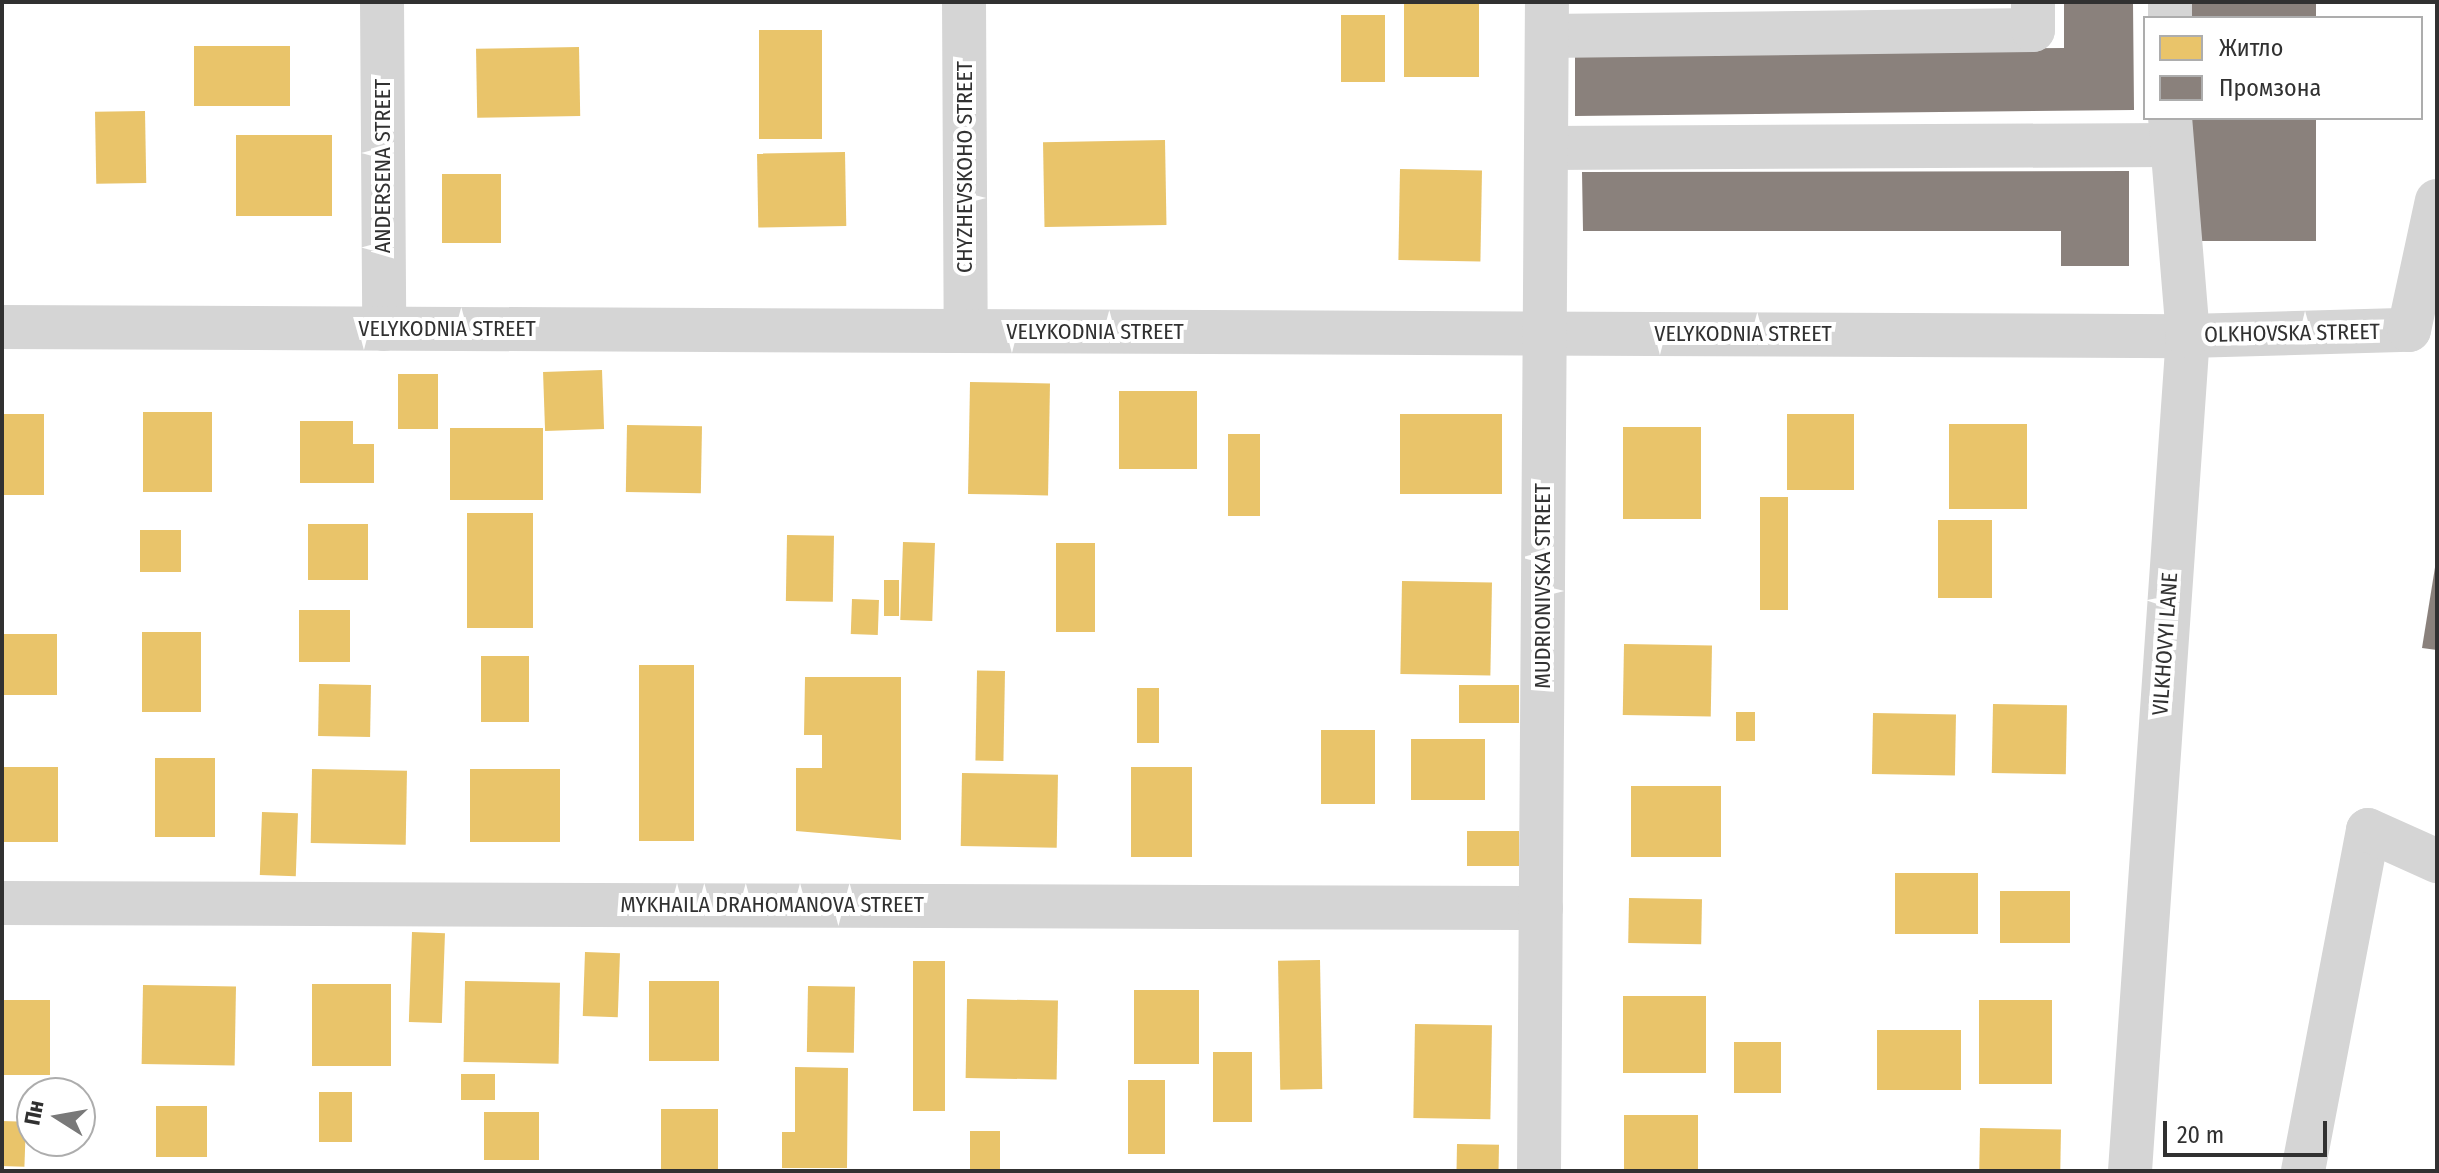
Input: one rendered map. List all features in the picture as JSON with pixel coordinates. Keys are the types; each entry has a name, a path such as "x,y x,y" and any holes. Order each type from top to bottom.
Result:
{"street":[{"name":"ANDERSENA STREET","path":"382,2 384,329"},
{"name":"CHYZHEVSKOHO STREET","path":"964,2 966,331"},
{"path":"1547,19 2033,30 2033,2"},
{"name":"MUDRIONIVSKA STREET","path":"1539,1171 1547,19"},
{"path":"1547,148 2170,132"},
{"name":"VILKHOVYI LANE","path":"2130,1171 2188,336 2170,132"},
{"name":"OLKHOVSKA STREET","path":"2188,336 2423,336 2437,201"},
{"name":"VELYKODNIA STREET","path":"2,327 2188,336"},
{"path":"2303,1171 2368,830 2437,861"},
{"name":"MYKHAILA DRAHOMANOVA STREET","path":"2,903 1541,908"}],"building: Житло":[{"path":"1404,2 1479,2 1479,77 1404,77"},
{"path":"1341,15 1385,15 1385,82 1341,82"},
{"path":"759,30 822,30 822,139 759,139"},
{"path":"194,46 290,46 290,106 194,106"},
{"path":"579,47 580,116 477,118 476,49"},
{"path":"145,111 146,183 96,184 95,112"},
{"path":"236,135 332,135 332,216 236,216"},
{"path":"1165,140 1166,225 1045,227 1043,142"},
{"path":"845,152 846,226 758,228 757,154"},
{"path":"1400,169 1482,170 1480,261 1398,260"},
{"path":"442,174 501,174 501,243 442,243"},
{"path":"602,370 604,429 545,431 543,372"},
{"path":"398,374 438,374 438,429 398,429"},
{"path":"970,382 1050,383 1048,495 968,494"},
{"path":"1119,391 1197,391 1197,469 1119,469"},
{"path":"143,412 212,412 212,492 143,492"},
{"path":"2,414 44,414 44,495 2,495"},
{"path":"1400,414 1502,414 1502,494 1400,494"},
{"path":"1787,414 1854,414 1854,490 1787,490"},
{"path":"300,421 353,421 353,444 374,444 374,483 300,483"},
{"path":"1949,424 2027,424 2027,509 1949,509"},
{"path":"627,425 702,426 701,493 626,492"},
{"path":"1623,427 1701,427 1701,519 1623,519"},
{"path":"450,428 543,428 543,500 450,500"},
{"path":"1228,434 1260,434 1260,516 1228,516"},
{"path":"1760,497 1788,497 1788,610 1760,610"},
{"path":"467,513 533,513 533,628 467,628"},
{"path":"1938,520 1992,520 1992,598 1938,598"},
{"path":"308,524 368,524 368,580 308,580"},
{"path":"140,530 181,530 181,572 140,572"},
{"path":"787,535 834,536 833,602 786,601"},
{"path":"903,542 935,543 932,621 900,620"},
{"path":"1056,543 1095,543 1095,632 1056,632"},
{"path":"884,580 899,580 899,616 884,616"},
{"path":"1402,581 1492,583 1490,676 1400,674"},
{"path":"852,599 879,600 878,635 851,634"},
{"path":"299,610 350,610 350,662 299,662"},
{"path":"142,632 201,632 201,712 142,712"},
{"path":"2,634 57,634 57,695 2,695"},
{"path":"1624,644 1712,646 1711,717 1623,715"},
{"path":"481,656 529,656 529,722 481,722"},
{"path":"639,665 694,665 694,841 639,841"},
{"path":"977,671 1005,671 1003,761 975,760"},
{"path":"805,677 901,677 901,840 796,831 796,768 822,768 822,735 804,735"},
{"path":"319,684 371,685 370,737 318,736"},
{"path":"1459,685 1519,685 1519,723 1459,723"},
{"path":"1137,688 1159,688 1159,743 1137,743"},
{"path":"1993,704 2067,705 2066,774 1992,773"},
{"path":"1736,712 1755,712 1755,741 1736,741"},
{"path":"1873,713 1956,714 1955,775 1872,774"},
{"path":"1321,730 1375,730 1375,804 1321,804"},
{"path":"1411,739 1485,739 1485,800 1411,800"},
{"path":"155,758 215,758 215,837 155,837"},
{"path":"2,767 58,767 58,842 2,842"},
{"path":"1131,767 1192,767 1192,857 1131,857"},
{"path":"312,769 407,771 406,845 311,843"},
{"path":"470,769 560,769 560,842 470,842"},
{"path":"962,773 1058,775 1057,848 961,846"},
{"path":"1631,786 1721,786 1721,857 1631,857"},
{"path":"262,812 298,813 296,876 260,875"},
{"path":"1467,831 1519,831 1519,866 1467,866"},
{"path":"1895,873 1978,873 1978,934 1895,934"},
{"path":"2000,891 2070,891 2070,943 2000,943"},
{"path":"1629,898 1702,899 1701,944 1628,943"},
{"path":"412,932 445,933 442,1023 409,1022"},
{"path":"585,952 620,953 618,1017 583,1016"},
{"path":"1320,960 1322,1089 1280,1090 1278,961"},
{"path":"913,961 945,961 945,1111 913,1111"},
{"path":"465,981 560,983 559,1064 464,1062"},
{"path":"649,981 719,981 719,1061 649,1061"},
{"path":"312,984 391,984 391,1066 312,1066"},
{"path":"143,985 236,987 235,1066 142,1064"},
{"path":"808,986 855,987 854,1053 807,1052"},
{"path":"1134,990 1199,990 1199,1064 1134,1064"},
{"path":"1623,996 1706,996 1706,1073 1623,1073"},
{"path":"967,999 1058,1001 1057,1080 966,1078"},
{"path":"2,1000 50,1000 50,1075 2,1075"},
{"path":"1979,1000 2052,1000 2052,1084 1979,1084"},
{"path":"1415,1024 1492,1025 1490,1119 1413,1118"},
{"path":"1877,1030 1961,1030 1961,1090 1877,1090"},
{"path":"1734,1042 1781,1042 1781,1093 1734,1093"},
{"path":"1213,1052 1252,1052 1252,1122 1213,1122"},
{"path":"795,1067 848,1068 847,1168 782,1168 782,1132 795,1132"},
{"path":"461,1074 495,1074 495,1100 461,1100"},
{"path":"1128,1080 1165,1080 1165,1154 1128,1154"},
{"path":"319,1092 352,1092 352,1142 319,1142"},
{"path":"156,1106 207,1106 207,1157 156,1157"},
{"path":"661,1109 718,1109 718,1171 661,1171"},
{"path":"484,1112 539,1112 539,1160 484,1160"},
{"path":"1624,1115 1698,1115 1698,1171 1624,1171"},
{"path":"2,1121 16,1121 16,1157 25,1157 24,1167 2,1166"},
{"path":"1980,1128 2061,1129 2060,1171 1979,1171"},
{"path":"970,1131 1000,1131 1000,1169 970,1169"},
{"path":"1457,1144 1499,1145 1499,1171 1457,1171"}],"building: Промзона":[{"path":"2064,2 2133,2 2134,110 1575,116 1575,52 2064,48"},
{"path":"2191,2 2316,2 2316,16 2191,16"},
{"path":"2192,120 2316,120 2316,241 2192,241"},
{"path":"2129,171 2129,266 2061,266 2061,231 1583,231 1582,172"},
{"path":"2437,555 2437,650 2422,648"}]}
